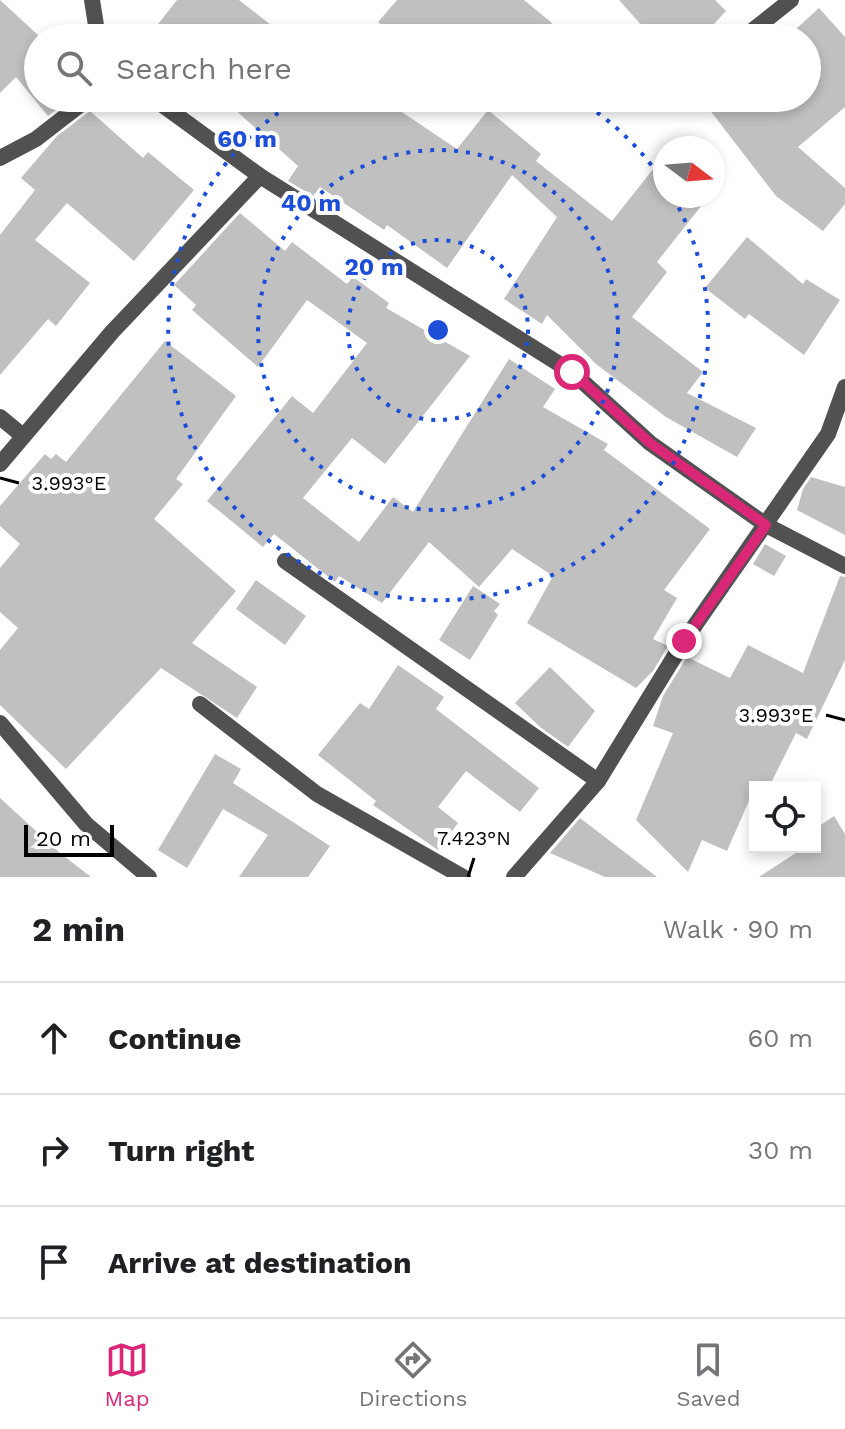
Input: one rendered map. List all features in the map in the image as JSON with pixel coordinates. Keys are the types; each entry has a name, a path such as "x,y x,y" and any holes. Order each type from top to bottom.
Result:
{"street":[{"path":"92,0 96,24"},
{"path":"761,24 791,0"},
{"path":"0,158 36,139 71,112"},
{"path":"172,112 260,176 572,372 650,443 766,525 845,566"},
{"path":"0,464 112,332 260,176"},
{"path":"514,877 598,781 684,641 828,434 845,387"},
{"path":"0,417 23,436"},
{"path":"285,561 598,781"},
{"path":"200,704 317,794 463,877"},
{"path":"0,723 86,824 149,877"}],"building":[{"path":"0,0 26,24 24,87 16,77 0,93"},
{"path":"177,0 239,0 270,24 158,24"},
{"path":"397,0 524,0 552,23 380,24 378,22"},
{"path":"619,0 715,0 726,11 714,24 640,24"},
{"path":"819,8 845,37 845,107 798,147 845,188 845,204 823,231 776,196 711,112 821,112 821,24 801,24"},
{"path":"91,112 143,158 148,152 194,190 134,261 67,203 35,240 90,283 56,326 48,319 0,375 0,235 35,190 21,178 57,136"},
{"path":"238,112 402,112 457,149 486,112 490,112 541,154 536,161 612,221 653,169 653,208 700,208 657,262 667,272 632,317 703,372 687,393 756,428 737,457 666,417 596,364 547,315 542,324 504,299 557,217 512,175 447,268 387,225 384,230 320,187 313,196 288,181 298,166"},
{"path":"240,213 285,251 292,242 347,284 353,277 389,303 386,308 470,356 385,464 352,438 303,498 359,542 393,497 413,512 509,359 555,389 543,407 608,444 604,450 710,529 664,590 677,598 653,639 668,646 653,671 636,688 527,623 553,576 512,549 479,587 429,542 382,603 339,576 335,582 274,534 263,547 207,501 292,396 313,413 367,343 307,300 258,367 192,310 196,305 174,285"},
{"path":"747,237 803,284 806,279 840,300 804,355 749,314 745,319 705,288"},
{"path":"165,341 236,396 176,479 183,484 154,519 236,591 192,643 257,687 237,718 161,668 66,769 0,705 0,650 18,628 0,612 0,568 20,544 0,526 0,506 45,454 51,459 56,454 66,462"},
{"path":"811,477 845,487 845,535 797,510 803,489"},
{"path":"765,544 786,556 774,576 753,564"},
{"path":"840,576 845,577 845,660 807,739 796,733 772,781 749,781 749,801 727,851 702,840 688,872 636,820 673,733 653,726 663,696 687,657 730,678 748,645 803,673"},
{"path":"256,580 306,616 285,645 236,609"},
{"path":"473,586 500,604 494,611 498,615 470,660 439,640"},
{"path":"398,665 444,697 436,709 539,788 520,812 466,771 438,807 458,823 438,850 373,805 376,801 318,755 360,703 369,709"},
{"path":"550,667 595,711 568,747 540,727 515,703"},
{"path":"215,754 241,769 233,783 330,846 308,877 239,877 268,835 223,809 187,868 158,850"},
{"path":"0,798 60,853 91,877 0,877"},
{"path":"834,816 845,834 845,877 759,877 796,853 821,853 821,825"},
{"path":"580,818 657,877 605,877 550,853"}],"route":[{"path":"572,372 650,443 766,525 684,641"}]}
